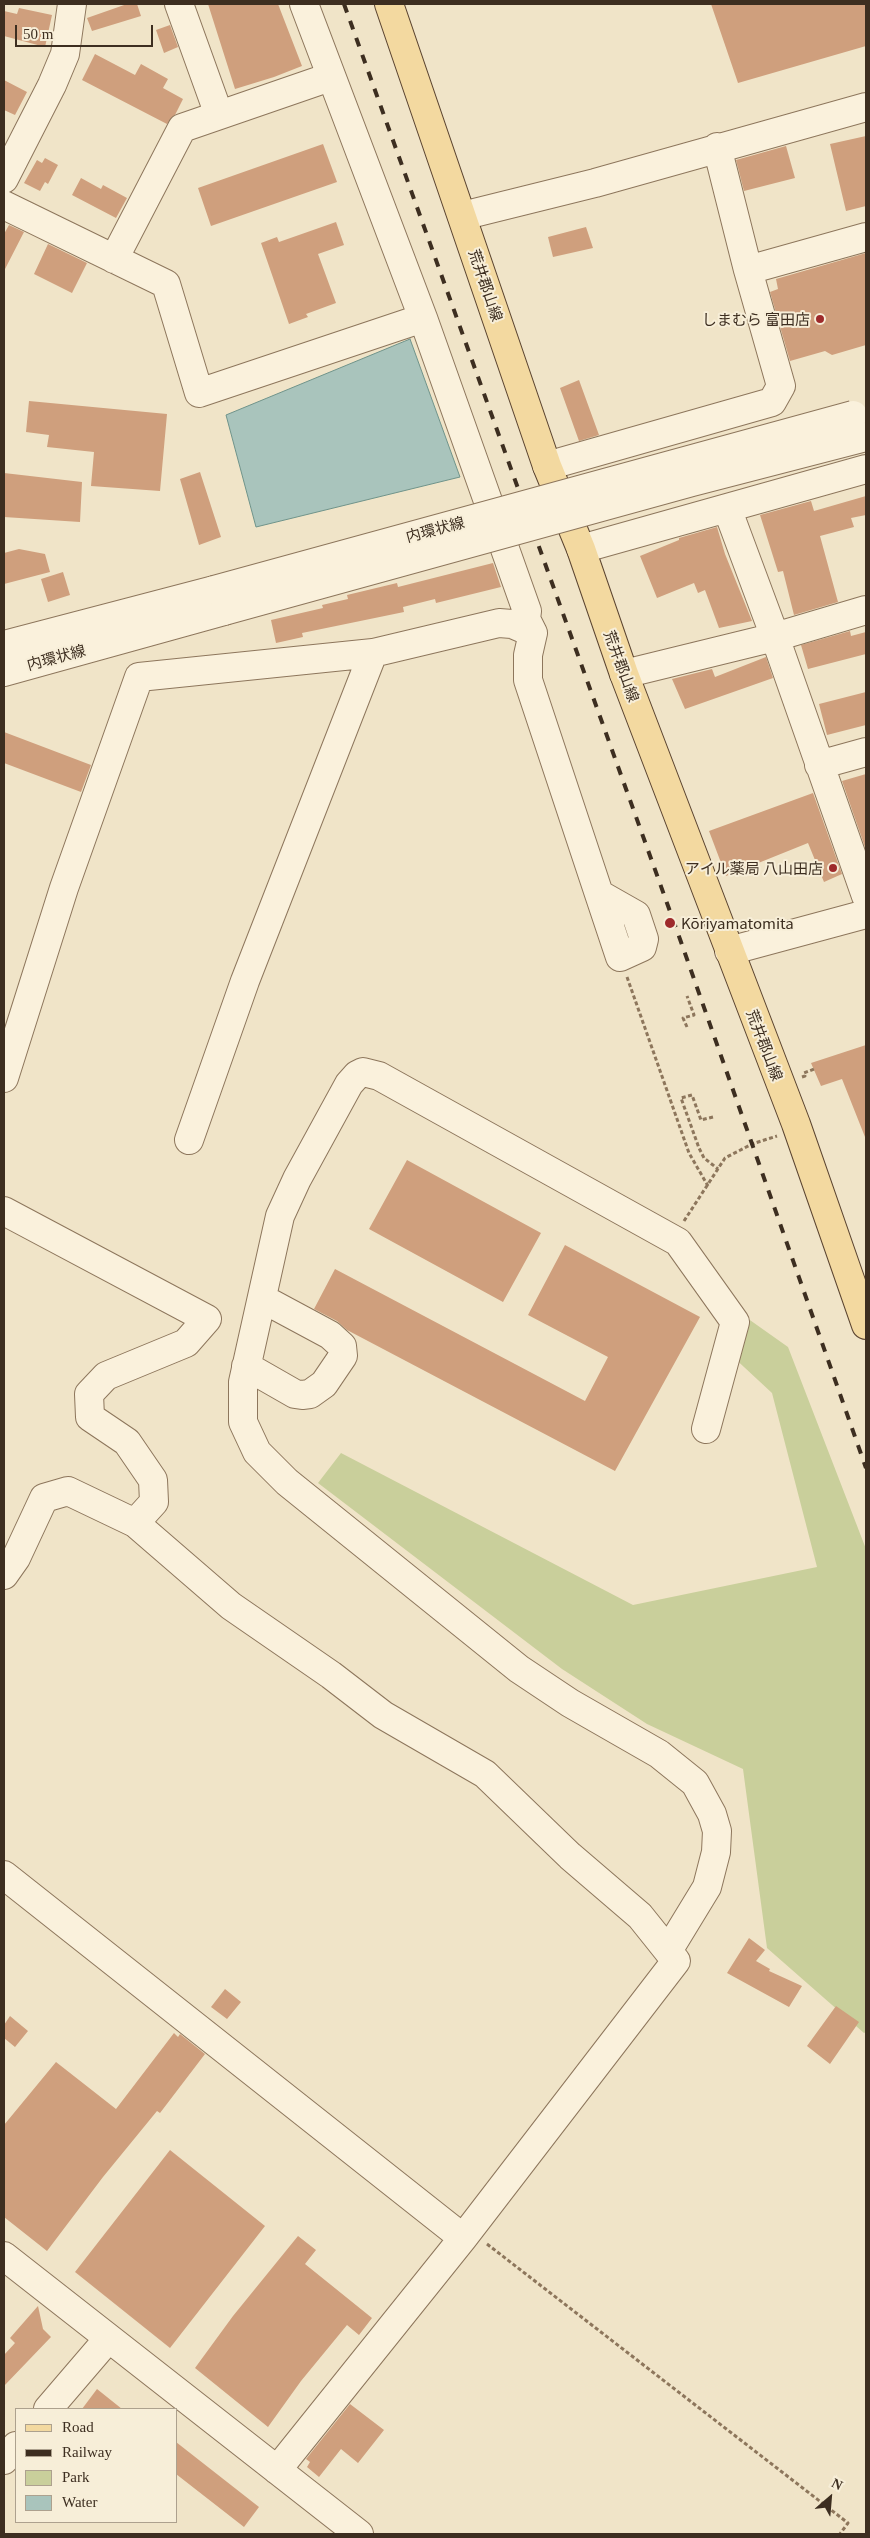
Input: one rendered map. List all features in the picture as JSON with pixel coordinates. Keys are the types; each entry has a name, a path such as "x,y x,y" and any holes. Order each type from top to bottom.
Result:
{"main road":[{"name":"荒井郡山線","path":"389,4 547,466 581,549 624,674 796,1124 866,1325"}],"street":[{"path":"4,180 52,85 65,54 72,4"},
{"path":"179,4 219,115"},
{"path":"304,4 330,77 423,318 518,586 533,633 528,655 528,680 599,894 636,915 644,938 642,947 620,957"},
{"path":"114,259 182,128 330,77"},
{"path":"462,216 595,183 866,106"},
{"path":"547,466 772,402 781,386 748,270 717,147"},
{"path":"4,205 166,284 199,393 423,318"},
{"path":"748,270 866,237"},
{"path":"219,601 692,482 862,421"},
{"path":"581,549 866,469"},
{"path":"727,508 775,637 866,896"},
{"name":"内環状線","path":"4,645 219,601"},
{"name":"内環状線","path":"4,672 219,601"},
{"path":"624,674 775,637 866,610"},
{"path":"4,1078 64,888 140,677 373,653 499,623 512,624 533,633"},
{"path":"189,1140 246,981 373,653"},
{"path":"820,765 866,752"},
{"path":"729,951 866,914"},
{"path":"277,2470 466,2234 672,1956 707,1887 716,1852 717,1831 712,1814 695,1783 659,1754 570,1703 519,1669 316,1507 268,1466 257,1452 243,1422 243,1382 280,1216 349,1084 357,1074 364,1072 378,1076 673,1238 735,1322 706,1429"},
{"path":"4,1211 208,1319 186,1343 106,1376 90,1394 90,1417 127,1442 153,1480 154,1502 135,1523"},
{"path":"246,1366 295,1394 302,1395 310,1394 324,1384 343,1356 342,1346 330,1336 263,1299"},
{"path":"4,1575 16,1558 44,1498 68,1491 135,1523 231,1606 331,1674 383,1715 485,1774 570,1856 640,1916 672,1956"},
{"path":"4,1876 466,2234"},
{"path":"7,2264 108,2339 277,2470 344,2530"},
{"path":"49,2408 108,2339"},
{"path":"4,2460 15,2447"}],"path":[{"path":"620,957 689,1153 708,1186"},
{"path":"687,996 694,1014 683,1018 687,1027"},
{"path":"795,1080 805,1076 804,1073 814,1069"},
{"path":"713,1117 701,1120 692,1095 681,1098 704,1158 718,1169"},
{"path":"673,1238 725,1158 752,1144 780,1136"},
{"path":"466,2234 848,2523 840,2534"}],"green space":[{"path":"747,1318 788,1347 866,1549 866,2032 864,2033 767,1948 743,1769 647,1724 562,1669 318,1483 341,1453 633,1605 817,1567 772,1393 730,1354"}],"water":[{"path":"410,339 460,477 256,527 226,415"}],"building":[{"path":"127,4 137,4 141,16 92,31 87,18"},
{"path":"208,4 278,4 302,66 235,89"},
{"path":"711,4 866,4 866,46 738,83"},
{"path":"19,8 52,15 45,47 4,36 4,11 17,14"},
{"path":"170,25 178,47 164,53 156,30"},
{"path":"95,54 135,75 141,64 168,79 163,88 183,99 175,115 167,124 82,80"},
{"path":"4,80 27,92 15,115 4,110"},
{"path":"866,136 866,206 846,211 830,144"},
{"path":"323,144 337,182 211,226 198,188"},
{"path":"786,146 795,178 744,191 736,160"},
{"path":"45,158 58,165 48,184 45,182 40,191 24,183 37,160 42,163"},
{"path":"81,178 101,189 103,185 127,198 116,218 72,195"},
{"path":"336,222 344,245 318,254 336,303 306,314 308,317 289,324 261,243 277,237 279,242"},
{"path":"9,225 24,232 4,271 4,234"},
{"path":"586,227 593,248 553,257 548,237"},
{"path":"48,244 87,263 72,293 34,274"},
{"name":"しまむら 富田店","path":"866,253 866,345 832,355 825,351 790,361 770,292 778,289 776,279"},
{"path":"579,380 599,435 579,441 560,388"},
{"path":"29,401 167,414 160,491 91,486 94,452 47,447 49,435 26,432"},
{"path":"200,472 221,537 199,545 180,479"},
{"path":"4,473 82,482 80,522 4,517"},
{"path":"866,496 866,515 851,518 854,527 820,536 838,602 794,615 783,571 778,572 760,515 811,501 814,511"},
{"path":"717,527 725,554 752,621 719,628 705,590 698,593 694,583 657,598 640,556 679,540 679,538"},
{"path":"19,549 45,554 50,572 4,584 4,553"},
{"path":"493,563 501,587 436,603 435,599 403,607 404,612 302,633 303,637 276,643 271,620 323,608 322,605 348,599 347,595 397,583 398,587"},
{"path":"63,572 70,595 48,602 41,579"},
{"path":"850,631 851,636 866,632 866,654 808,669 801,645"},
{"path":"766,657 773,678 685,709 672,679 712,669 715,677"},
{"path":"866,692 866,725 827,735 819,704"},
{"path":"4,732 91,765 81,792 4,763"},
{"path":"866,774 866,850 842,781"},
{"path":"813,793 842,874 824,882 808,843 726,876 709,831"},
{"path":"866,1045 865,1137 842,1079 821,1086 811,1063"},
{"path":"407,1160 541,1233 503,1302 369,1229"},
{"path":"565,1245 700,1317 615,1471 347,1330 337,1321 314,1309 335,1269 585,1401 608,1357 528,1315"},
{"path":"749,1938 765,1950 756,1961 770,1969 769,1971 802,1986 789,2007 727,1973"},
{"path":"225,1989 241,2002 227,2019 211,2007"},
{"path":"836,2006 859,2022 830,2064 807,2046"},
{"path":"10,2016 28,2031 15,2047 4,2038 4,2025"},
{"path":"174,2033 178,2037 180,2034 205,2054 160,2113 157,2111 103,2177 47,2251 4,2217 4,2125 56,2062 116,2109"},
{"path":"170,2150 265,2226 170,2348 75,2272"},
{"path":"298,2236 316,2250 305,2264 372,2318 359,2335 347,2325 301,2381 268,2427 195,2368 233,2316"},
{"path":"38,2306 43,2329 51,2337 4,2386 4,2355 15,2343 10,2338"},
{"path":"97,2389 121,2408 83,2408"},
{"path":"350,2404 384,2430 358,2463 341,2449 319,2477 307,2467 310,2462 306,2459"},
{"path":"178,2444 259,2507 244,2527 178,2476"}],"railway":[{"path":"344,4 681,942 866,1468"}],"place":[{"name":"しまむら 富田店","path":"820,319"},
{"name":"アイル薬局 八山田店","path":"833,868"},
{"name":"Kōriyamatomita","path":"670,923"}]}
